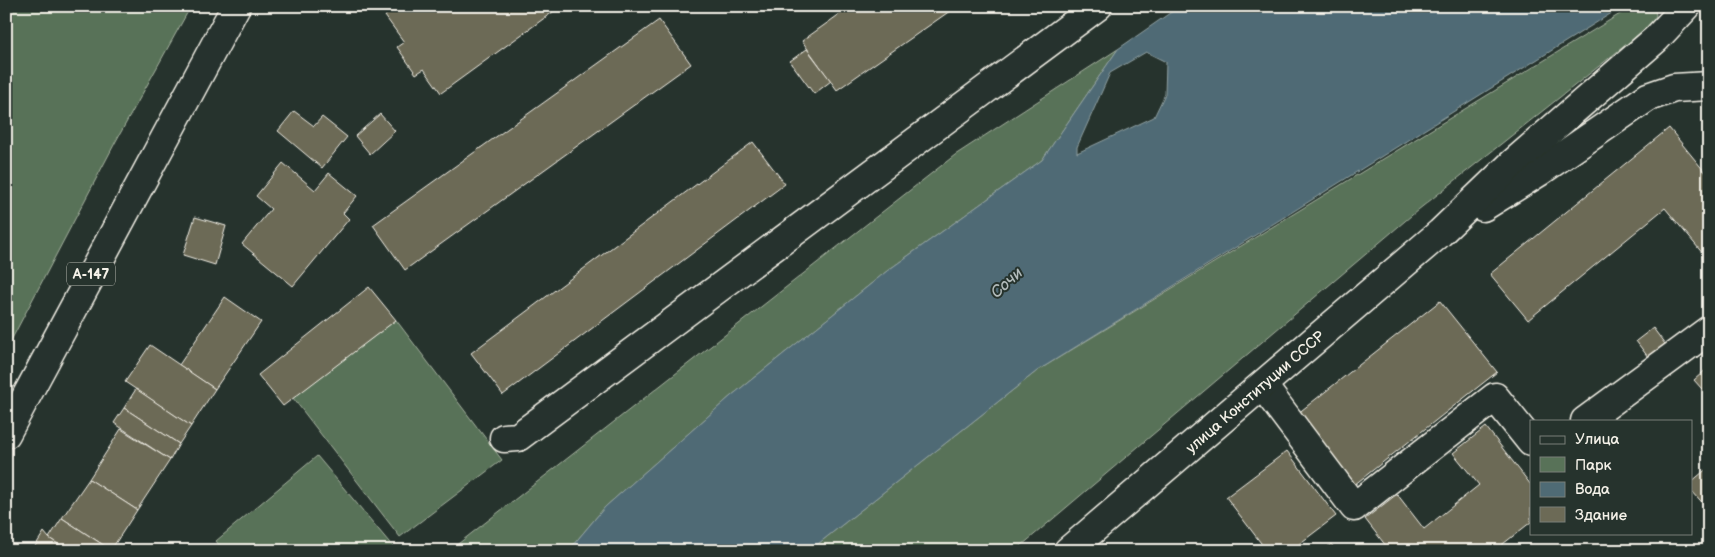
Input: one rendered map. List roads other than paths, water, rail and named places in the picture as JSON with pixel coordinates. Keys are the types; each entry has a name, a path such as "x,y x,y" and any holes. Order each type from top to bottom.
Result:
{"main road":[{"name":"А-147","path":"6,434 176,114 236,6"},
{"path":"504,438 518,437 1098,6"},
{"path":"1440,233 1542,137 1656,39 1687,6"},
{"path":"1440,233 1540,172 1648,97 1674,88 1709,86"},
{"name":"улица Конституции СССР","path":"1068,551 1440,233"},
{"path":"1586,420 1709,330"},
{"path":"1263,386 1354,507 1495,397 1530,441"}],"water":[{"name":"Сочи","path":"1180,6 1623,6 1037,371 809,551 568,551 605,507 731,396 887,271 1042,160 1118,49","holes":["1146,52 1166,62 1165,94 1154,117 1077,153 1077,147 1110,73"]}]}
